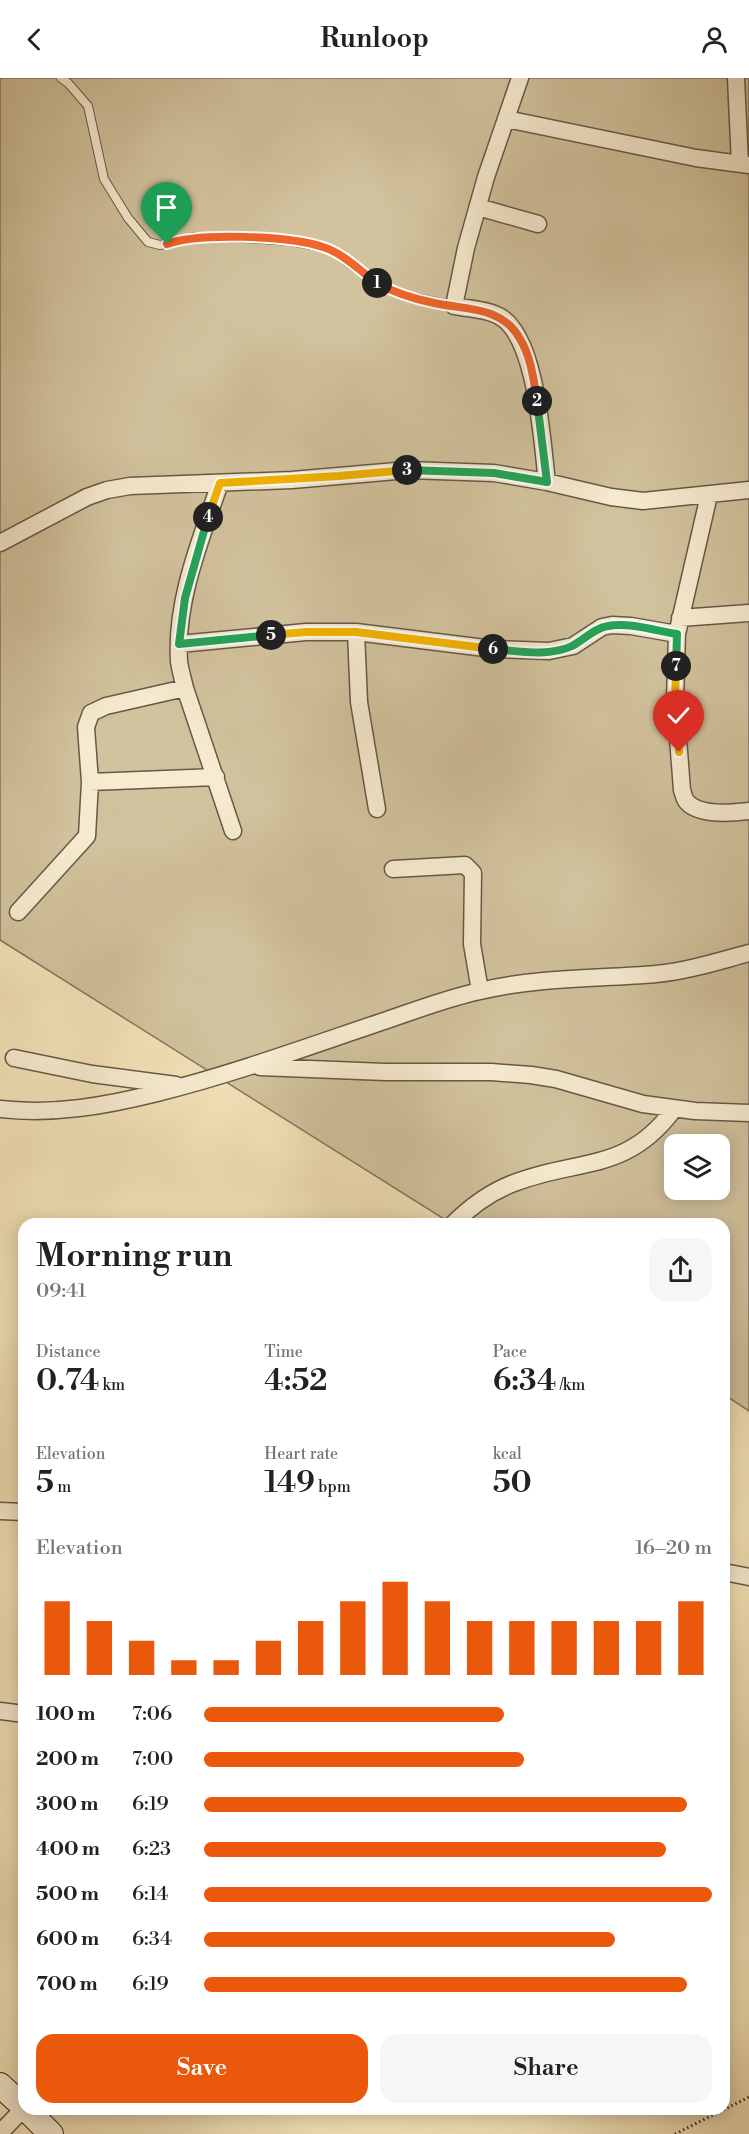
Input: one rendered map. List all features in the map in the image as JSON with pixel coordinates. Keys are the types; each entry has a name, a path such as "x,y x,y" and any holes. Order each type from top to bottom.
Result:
{"street":[{"path":"520,78 466,248 454,306 501,317 521,339 534,384 547,482"},
{"path":"506,119 675,154 745,164 736,78"},
{"path":"478,207 538,224"},
{"path":"0,543 87,496 107,490 162,484 220,483 408,470 494,473 547,482 611,497 643,501 749,490"},
{"path":"220,483 185,598 179,644 179,664 233,831"},
{"path":"709,495 679,626 675,699 680,770 685,800 689,805 707,811 749,811"},
{"path":"179,644 306,632 356,632 459,645 529,651 563,650 602,627 612,625 679,626 749,613"},
{"path":"356,632 359,702 377,810"},
{"path":"18,912 87,836 90,783 86,727 91,713 106,706 185,688"},
{"path":"90,783 216,777"},
{"path":"393,870 451,864 465,865 474,873 472,944 480,991"},
{"path":"0,1109 58,1111 105,1105 182,1087 253,1066 443,1001 480,991 537,983 659,974 749,953"},
{"path":"14,1058 92,1074 182,1087"},
{"path":"253,1066 531,1075 567,1082 643,1104 674,1109 749,1113"},
{"path":"460,1218 476,1203 516,1182 605,1161 625,1152 661,1128 674,1109"},
{"path":"0,1511 18,1512"},
{"path":"730,1573 749,1577"},
{"path":"0,1711 18,1713"},
{"path":"0,2085 18,2102"},
{"path":"0,2133 18,2115"},
{"path":"32,2115 51,2134"}],"lane":[{"path":"61,78 68,82 87,106 104,179 128,218 148,242 160,245 194,237 246,238 290,241 323,247 335,252 367,276 391,290 425,301 454,306"}],"path":[{"path":"730,2106 749,2097"},
{"path":"675,2134 713,2115"}],"shaded area":[{"path":"0,78 749,78 749,1411 730,1398 730,1218 442,1218 0,940"}],"route":[{"path":"167,244 184,238 209,237 272,239 323,247 335,252 367,276 391,290 434,303 483,311 501,317 521,339 525,350 534,384 547,482 494,473 408,470 292,480 220,483 185,598 179,644 306,632 356,632 493,649 549,651 563,650 573,646 602,627 612,625 677,634 675,699 679,752"}]}
